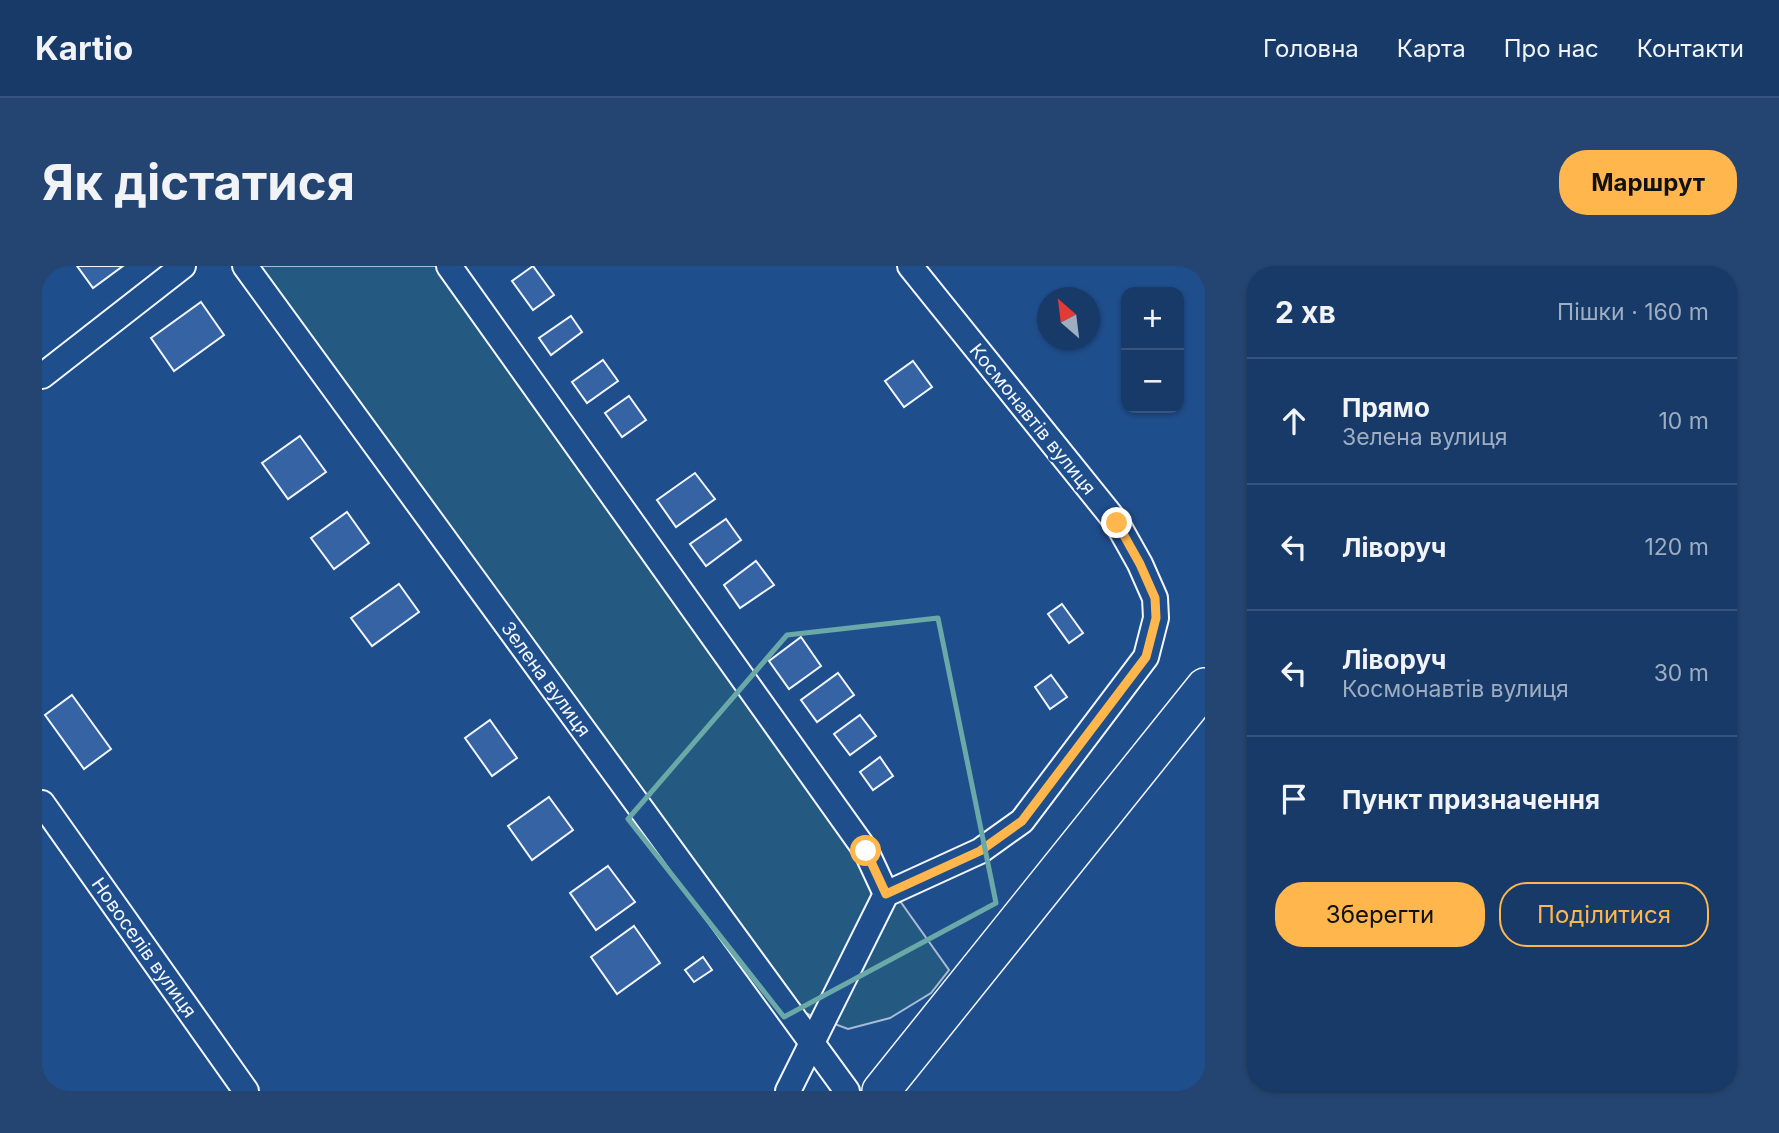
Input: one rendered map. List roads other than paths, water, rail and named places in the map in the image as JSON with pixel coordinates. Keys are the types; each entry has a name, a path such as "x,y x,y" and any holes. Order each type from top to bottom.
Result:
{"highway":[{"path":"881,1091 1205,687"}],"street":[{"path":"42,376 183,266"},
{"name":"Зелена вулиця","path":"245,266 847,1091"},
{"path":"449,266 866,851 886,894 788,1091"},
{"name":"Космонавтів вулиця","path":"886,894 980,851 1022,821 1146,657 1156,618 1155,598 1117,523 910,266"},
{"name":"Новоселів вулиця","path":"42,803 246,1091"}]}
